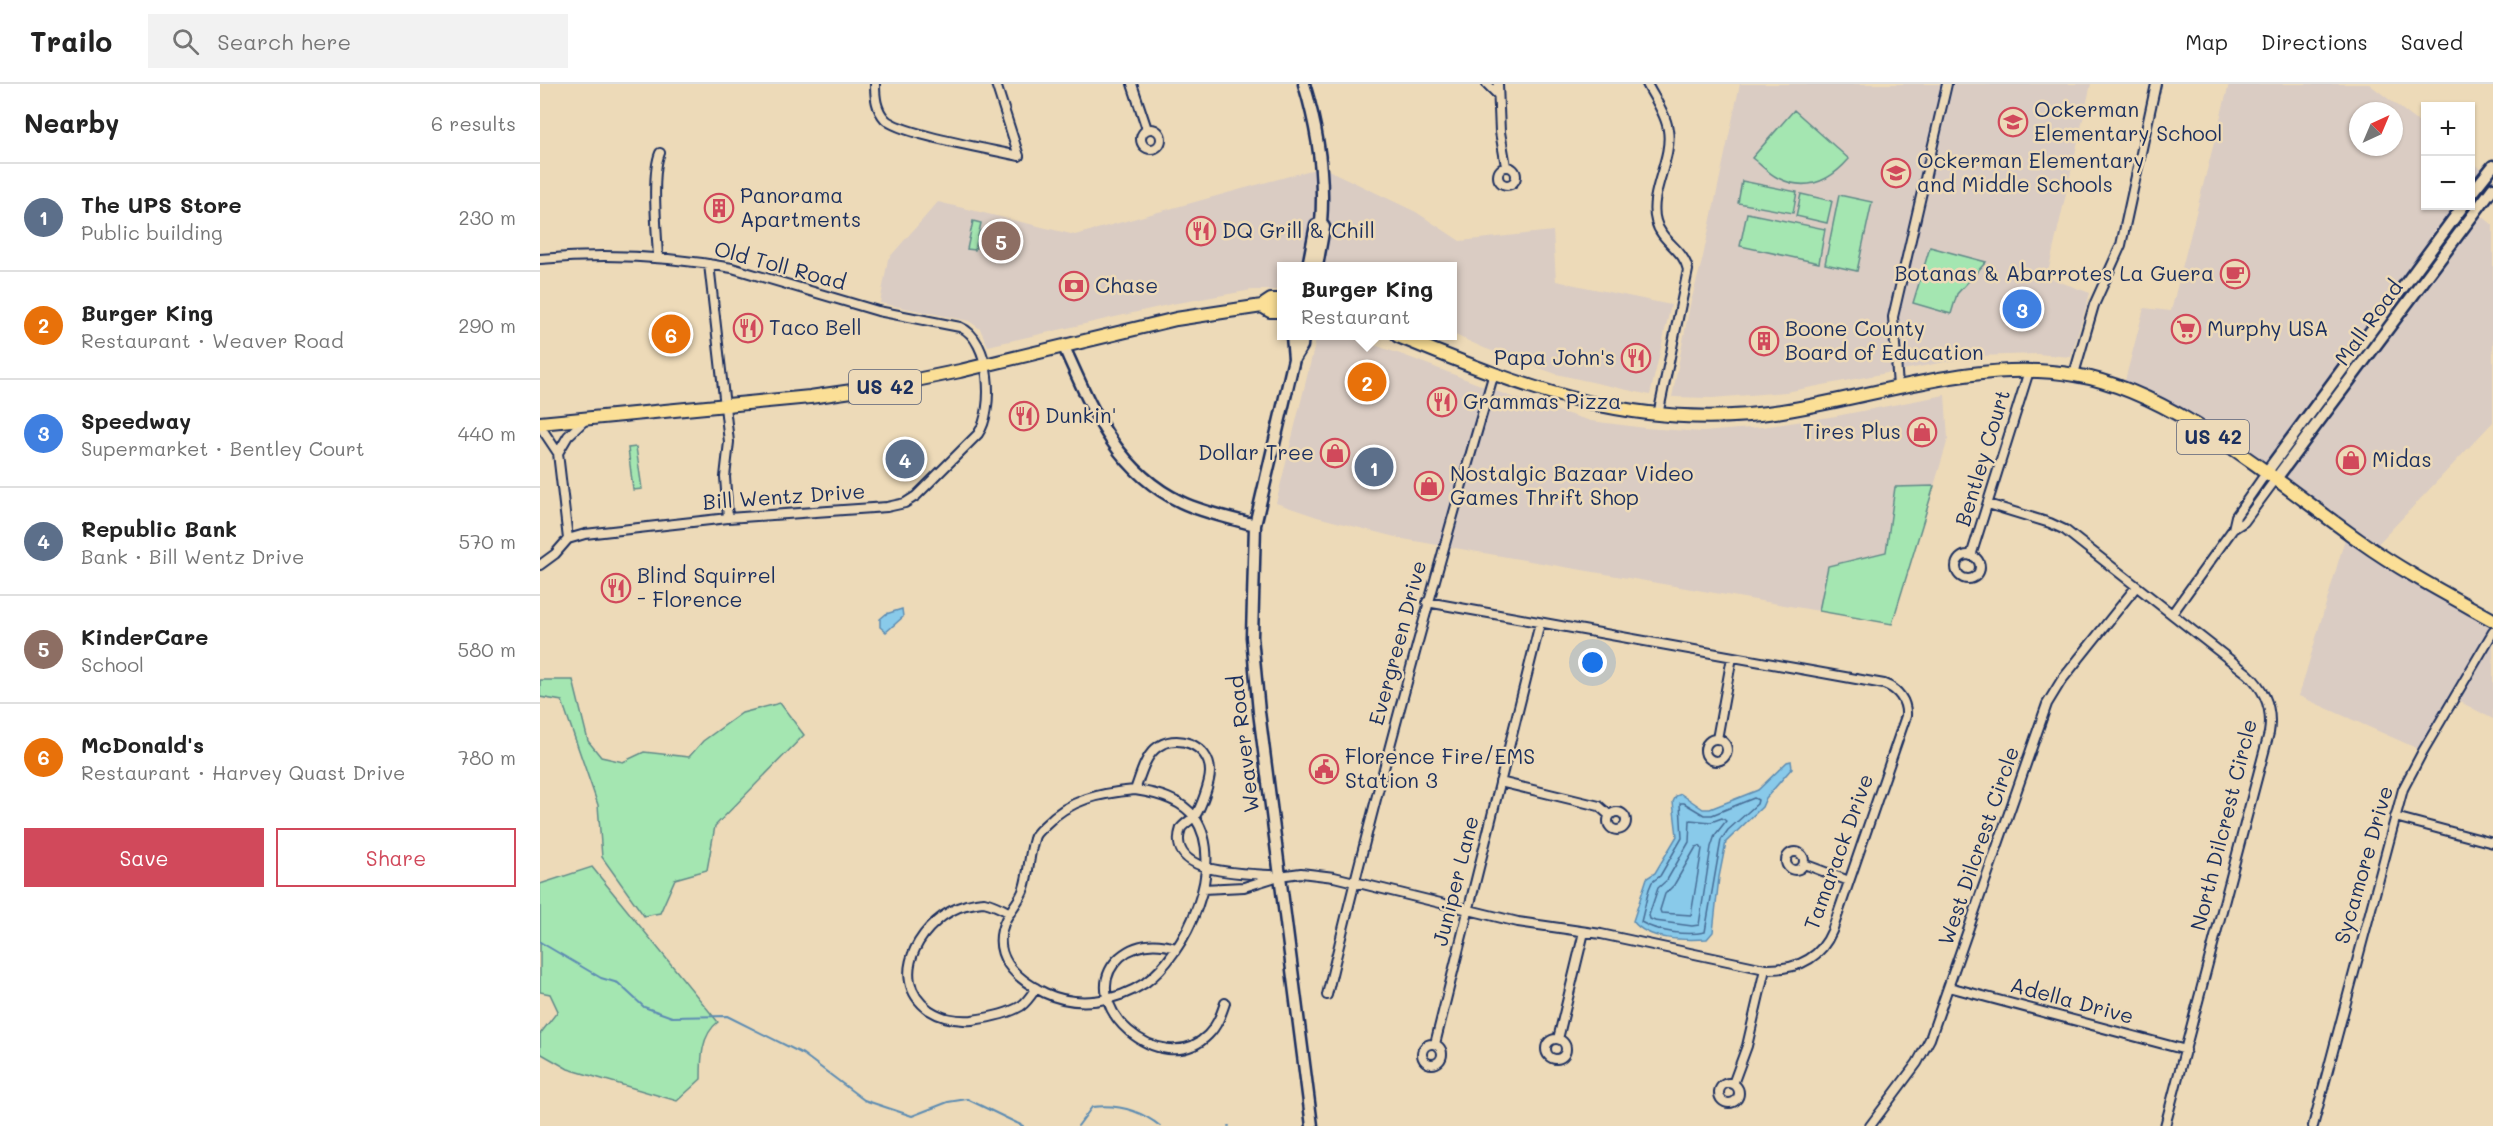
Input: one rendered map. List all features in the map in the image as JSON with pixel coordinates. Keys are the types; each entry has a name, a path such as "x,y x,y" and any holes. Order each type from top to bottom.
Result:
{"main road":[{"path":"1304,84 1319,141 1322,184 1321,223 1324,227 1318,262"},
{"path":"2475,189 2493,166"},
{"name":"Mall Road","path":"2271,476 2493,188"},
{"name":"Mall Road","path":"2271,476 2460,210"},
{"path":"1309,262 1316,225 1321,223"},
{"name":"US 42","path":"540,425 851,392 925,379 1176,320 1262,306 1271,300 1277,300"},
{"name":"US 42","path":"1262,306 1270,311 1277,311"},
{"name":"Weaver Road","path":"1292,340 1293,359 1256,525 1253,568 1253,645 1279,876 1298,1003 1312,1126"},
{"name":"Weaver Road","path":"1293,359 1303,340"},
{"name":"US 42","path":"1408,340 1534,388 1592,405 1659,415 1748,415 1783,411 1899,387 1992,373 2029,371 2074,374 2123,388 2170,410 2271,476 2363,543 2409,573 2493,620"},
{"path":"1064,347 1108,436 1137,474 1183,503 1256,525"}],"street":[{"path":"875,84 876,103 890,124 1019,156 996,84"},
{"path":"1132,84 1147,129"},
{"path":"1487,84 1498,95"},
{"path":"1498,84 1500,132 1506,166"},
{"path":"1647,84 1665,119 1669,138 1656,203 1655,221 1666,240 1684,257 1688,270 1659,415"},
{"path":"1899,387 1893,317 1947,84"},
{"path":"2074,374 2094,305 2121,245 2157,84"},
{"path":"658,258 656,177 657,160 660,153"},
{"name":"Old Toll Road","path":"540,259 587,254 658,258 732,268 878,311 960,327 969,331 976,339 985,365"},
{"path":"709,264 729,442 725,470 728,518"},
{"name":"Bill Wentz Drive","path":"568,539 585,534 728,518 887,507 905,503 916,496 984,426 988,399 985,365"},
{"name":"Bentley Court","path":"1971,556 2029,371"},
{"name":"Evergreen Drive","path":"1327,995 1354,881 1427,602 1494,373"},
{"path":"558,453 568,436 586,419"},
{"path":"540,425 558,453 568,539 555,554 540,565"},
{"path":"2172,614 2233,529 2244,522 2271,476"},
{"name":"North Dilcrest Circle","path":"1988,504 2058,526 2256,682 2266,699 2270,717 2269,733 2165,1126"},
{"name":"West Dilcrest Circle","path":"1870,1126 1923,1052 1936,1025 2047,704 2061,681 2136,587"},
{"name":"Tamarack Drive","path":"1279,876 1301,873 1354,881 1527,924 1601,934 1766,969 1791,968 1812,958 1820,951 1832,931 1904,723 1906,710 1904,701 1894,689 1884,684 1427,602"},
{"name":"Juniper Lane","path":"1435,1044 1540,623"},
{"name":"Sycamore Drive","path":"2313,1126 2395,817 2412,769 2493,632"},
{"path":"1718,739 1732,657"},
{"path":"1135,790 1155,748 1172,741 1190,743 1204,754 1210,771 1208,784 1194,817 1181,828 1178,846 1189,860 1207,867 1243,875 1279,876"},
{"path":"1500,782 1599,806 1610,815"},
{"path":"1135,790 1169,799 1185,808 1194,817 1205,839 1207,867 1203,889 1192,920 1162,967 1145,982 1125,993 1084,1002 1068,1000 1036,988 1017,976 1005,957 1002,934 1010,913 1024,889 1034,836 1054,816 1071,804 1091,796 1135,790"},
{"path":"2395,817 2493,843"},
{"path":"1804,864 1849,881"},
{"path":"1203,889 1244,887 1279,876"},
{"path":"1010,913 981,902 951,910 938,918 920,938 913,953 909,969 914,994 924,1006 940,1018 963,1021 987,1018 1021,1006 1036,988"},
{"path":"1558,1039 1584,932"},
{"path":"1176,948 1163,944 1149,944 1125,953 1115,962 1108,974 1106,999 1129,1032 1146,1043 1174,1051 1195,1045 1214,1029 1225,1003"},
{"path":"1733,1084 1748,1046 1766,969"},
{"name":"Adella Drive","path":"1949,987 2186,1050"}],"shaded area":[{"name":"Ockerman Elementary and Middle Schools","path":"1740,84 2091,84 2047,277 2090,293 2071,357 2037,354 1977,356 1786,392 1712,398 1672,397 1690,305 1702,261"},
{"path":"2229,84 2369,84 2392,102 2349,102 2349,156 2403,156 2403,110 2421,124 2421,210 2475,210 2475,164 2493,178 2493,188 2476,211 2493,225 2493,422 2374,548 2493,620 2493,719 2453,698 2423,751 2299,696 2347,532 2219,441 2123,388 2144,308 2171,311"},
{"path":"1322,167 1416,212 1460,241 1553,231 1556,281 1671,305 1650,395 1556,374 1457,336 1457,262 1277,262 1277,290 1252,290 1172,304 988,346 980,329 969,321 880,303 888,259 938,202 1075,235"},
{"path":"1316,340 1360,340 1509,396 1591,421 1645,428 1703,432 1762,427 1836,416 1945,395 1948,439 1934,486 1895,487 1886,552 1828,566 1819,611 1403,539 1317,517 1276,503"}],"green space":[{"path":"1794,110 1849,159 1834,173 1817,182 1798,184 1788,182 1771,174 1752,158"},
{"path":"1742,181 1797,192 1793,213 1738,203"},
{"path":"1801,194 1832,201 1827,223 1796,216"},
{"path":"1839,195 1872,202 1857,271 1825,264"},
{"path":"1747,213 1825,229 1819,263 1740,246"},
{"path":"973,221 981,223 975,250 967,249"},
{"path":"1930,247 1986,262 1957,294 1951,314 1913,303"},
{"path":"636,447 642,489 633,490 628,448"},
{"path":"1934,486 1892,624 1819,611 1828,566 1886,552 1895,487"},
{"path":"540,680 573,680 588,741 601,757 623,762 644,752 689,757 703,741 742,713 780,703 804,735 715,826 707,870 675,879 660,913 644,916 602,857 598,805 562,701 540,697"},
{"path":"592,867 718,1022 712,1027 705,1040 701,1079 677,1101 568,1069 540,1053 540,1034 558,1011 550,994 540,992 540,884"}],"water":[{"path":"902,609 903,617 886,632 880,627 880,619 886,614"},
{"path":"1791,761 1792,768 1766,798 1762,807 1726,842 1719,877 1713,932 1707,939 1667,938 1640,928 1633,921 1647,878 1655,873 1677,836 1673,802 1676,796 1681,794 1703,809 1710,809 1758,790 1787,762"}],"waterway":[{"path":"540,942 601,978 618,983 644,1007 672,1017 727,1016 803,1054 864,1100 912,1116 948,1102 967,1099 1023,1126"},
{"path":"1078,1126 1092,1107 1101,1106 1128,1109 1160,1126"}],"place":[{"name":"Ockerman Elementary School","path":"2013,122"},
{"name":"Ockerman Elementary and Middle Schools","path":"1896,173"},
{"name":"Panorama Apartments","path":"719,208"},
{"name":"DQ Grill & Chill","path":"1201,231"},
{"name":"KinderCare","path":"1001,241"},
{"name":"Botanas & Abarrotes La Guera","path":"2235,274"},
{"name":"Chase","path":"1074,286"},
{"name":"Speedway","path":"2022,309"},
{"name":"Taco Bell","path":"748,328"},
{"name":"Murphy USA","path":"2186,329"},
{"name":"McDonald's","path":"671,334"},
{"name":"Boone County Board of Education","path":"1764,341"},
{"name":"Papa John's","path":"1636,358"},
{"name":"Burger King","path":"1367,382"},
{"name":"Grammas Pizza","path":"1442,402"},
{"name":"Dunkin'","path":"1024,416"},
{"name":"Tires Plus","path":"1922,432"},
{"name":"Dollar Tree","path":"1335,453"},
{"name":"Republic Bank","path":"905,459"},
{"name":"Midas","path":"2351,460"},
{"name":"The UPS Store","path":"1374,467"},
{"name":"Nostalgic Bazaar Video Games Thrift Shop","path":"1429,486"},
{"name":"Blind Squirrel - Florence","path":"616,588"},
{"name":"Florence Fire/EMS Station 3","path":"1324,769"}]}
